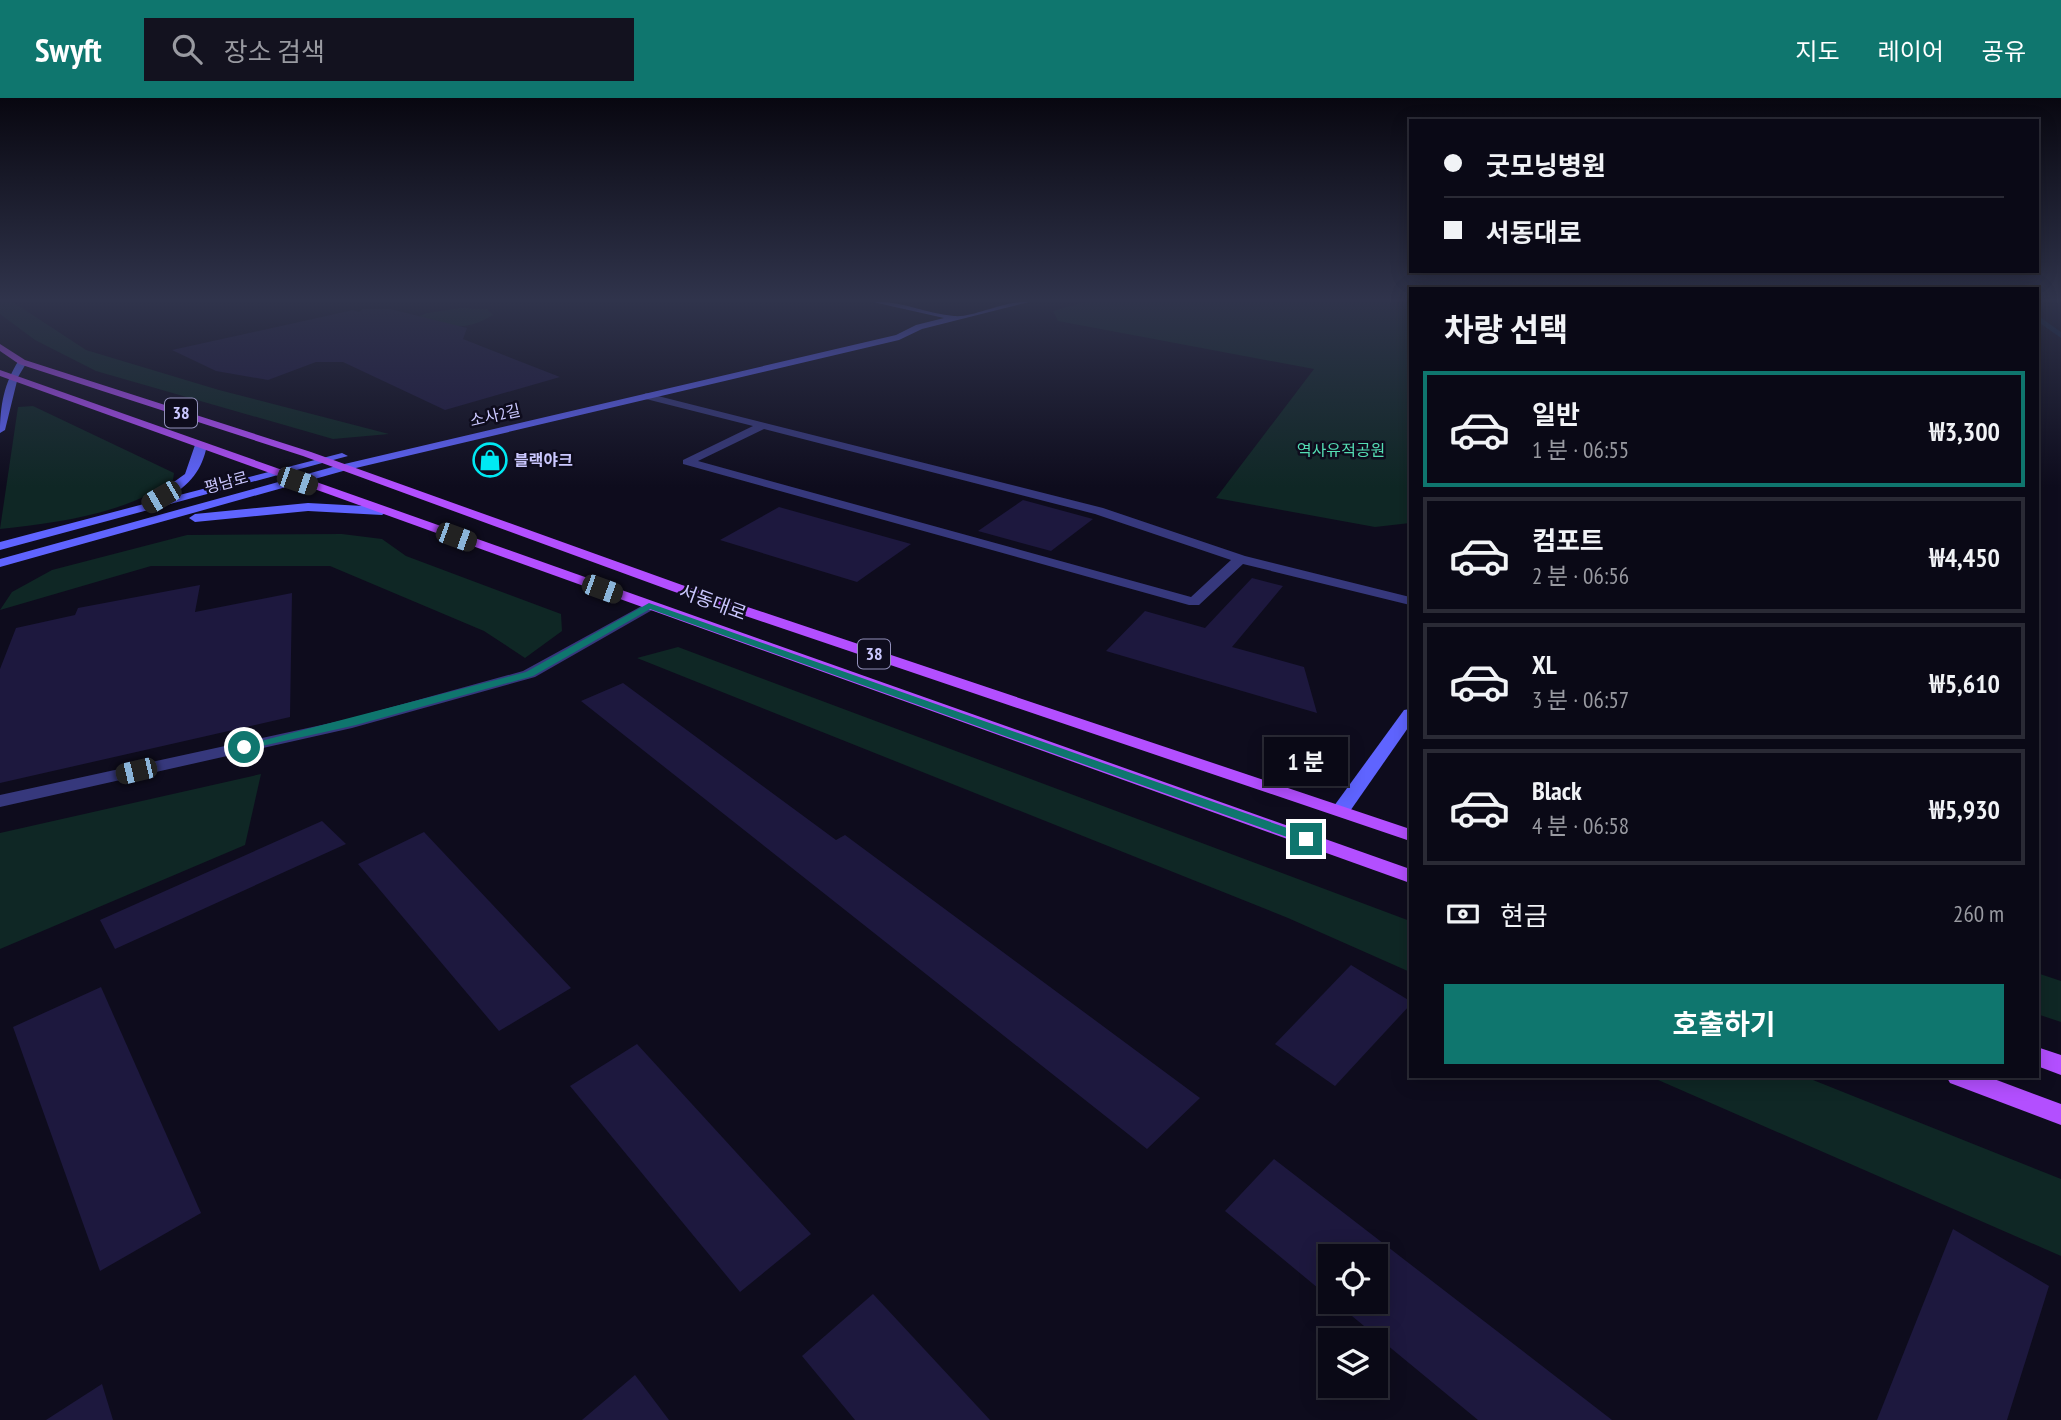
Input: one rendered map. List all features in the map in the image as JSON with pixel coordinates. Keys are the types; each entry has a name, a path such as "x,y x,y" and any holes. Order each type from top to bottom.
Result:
{"main road":[{"name":"서동대로","path":"27,364 322,461 677,588 1409,835"},
{"name":"서동대로","path":"0,373 1409,876"},
{"path":"2039,1057 2061,1065"},
{"path":"1963,1078 2061,1115"}],"street":[{"path":"0,430 13,377 21,364"},
{"name":"소사2길","path":"322,461 736,364"},
{"name":"소사2길","path":"340,468 785,364"},
{"path":"646,396 1099,511 1240,559 1409,601"},
{"path":"764,425 687,463 1194,602 1240,559"},
{"path":"141,508 181,485 197,470 201,445"},
{"name":"평남로","path":"0,546 322,461"},
{"name":"평남로","path":"0,563 340,468"},
{"path":"116,530 213,515 309,507 382,511"},
{"path":"0,801 352,723 529,674 649,606"},
{"path":"1341,810 1409,715"}],"green space":[{"path":"82,364 132,364 219,390 389,434 333,439 96,371"},
{"name":"역사유적공원","path":"1286,364 1409,364 1409,523 1375,527 1216,498 1314,369"},
{"path":"33,406 174,473 173,480 154,492 112,509 67,520 0,529 18,407"},
{"path":"342,534 382,539 406,556 561,614 562,631 525,658 484,631 330,566 151,566 0,610 12,592 52,570 187,535"},
{"path":"678,647 1409,921 1409,972 1288,918 637,658"},
{"path":"261,774 245,845 0,949 0,833"},
{"path":"2039,974 2061,981 2061,1022 2039,1015"},
{"path":"1654,1078 1808,1078 2061,1179 2061,1256"}],"building":[{"path":"201,364 311,364 268,380 216,371"},
{"path":"347,364 526,364 560,377 445,410"},
{"path":"1023,500 1093,519 1051,551 978,531"},
{"path":"779,507 911,544 857,582 720,540"},
{"path":"1252,578 1283,586 1232,647 1304,667 1317,713 1106,651 1145,611 1205,628"},
{"path":"200,585 195,612 292,593 290,717 0,783 0,669 16,628 75,615 78,608"},
{"path":"623,683 836,840 845,835 1200,1098 1147,1149 581,701"},
{"path":"322,821 346,844 115,949 100,920"},
{"path":"424,832 571,988 499,1031 358,864"},
{"path":"1351,965 1409,1000 1409,1006 1335,1086 1275,1044"},
{"path":"101,987 201,1213 100,1271 13,1027"},
{"path":"637,1044 811,1234 740,1292 570,1086"},
{"path":"1274,1159 1384,1244 1318,1244 1318,1288 1225,1211"},
{"path":"1953,1229 2049,1286 2007,1420 1877,1420"},
{"path":"1388,1247 1612,1420 1478,1420 1388,1346 1388,1328 1367,1328 1350,1314 1388,1314"},
{"path":"873,1294 990,1420 855,1420 802,1356"},
{"path":"635,1375 669,1420 582,1420"},
{"path":"102,1384 113,1420 46,1420"}],"place":[{"name":"블랙야크","path":"490,460"}],"route":[{"path":"244,747 352,723 529,674 649,606 1306,839"}]}
